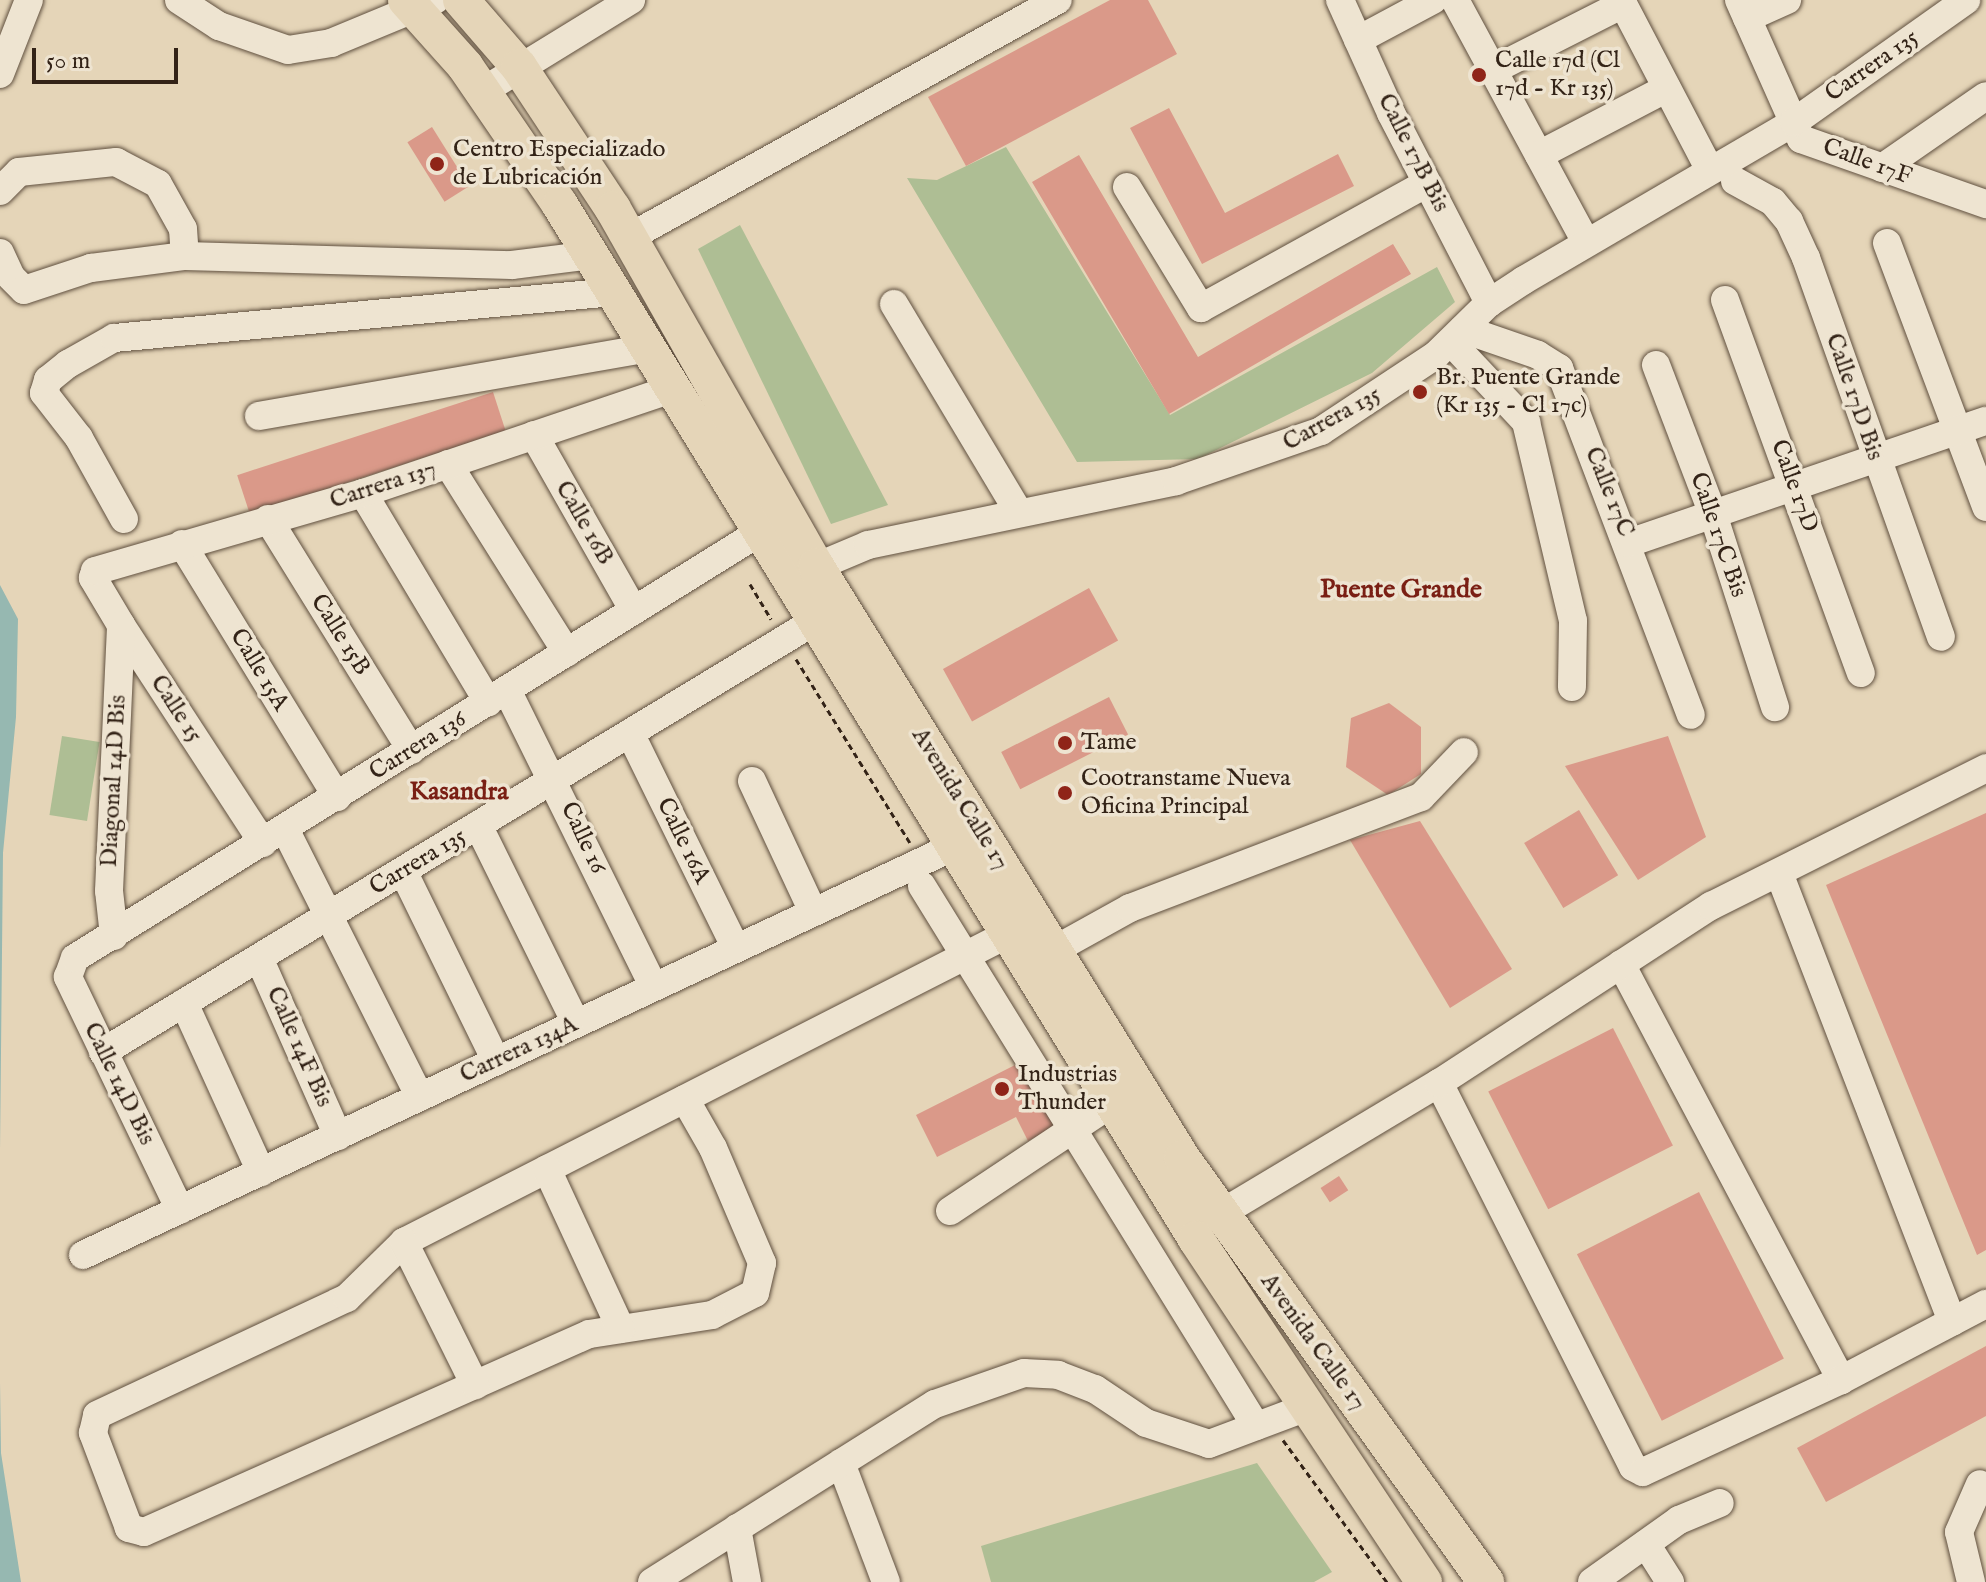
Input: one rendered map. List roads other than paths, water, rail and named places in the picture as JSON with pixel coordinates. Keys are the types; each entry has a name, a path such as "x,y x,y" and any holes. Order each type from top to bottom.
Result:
{"main road":[{"name":"Avenida Calle 17","path":"461,0 519,67 630,237 802,573 1056,949 1220,1214 1486,1582"},
{"name":"Avenida Calle 17","path":"419,4 483,91 591,255 760,532 802,573 815,621 1112,1103 1305,1408 1424,1582"}],"street":[{"path":"0,74 29,0"},
{"path":"179,0 219,26 288,50 331,43 419,4"},
{"path":"483,91 631,0"},
{"path":"630,237 1058,0"},
{"name":"Calle 17B Bis","path":"1340,0 1427,183 1489,303"},
{"path":"1358,40 1433,0"},
{"path":"1455,0 1586,242"},
{"path":"1743,9 1787,0"},
{"name":"Carrera 135","path":"802,573 868,545 1018,511 1176,481 1279,449 1344,418 1457,336 1489,303 1586,242 1722,176 1966,0"},
{"path":"1493,70 1622,2 1667,88 1722,176"},
{"name":"Calle 17F","path":"1743,9 1801,139 1986,204"},
{"path":"1539,155 1667,88"},
{"path":"1882,168 1986,96"},
{"path":"0,191 19,172 116,162 158,184 183,229 185,256"},
{"name":"Calle 17D Bis","path":"1722,176 1773,202 1789,221 1941,637"},
{"path":"1127,187 1201,308 1427,183"},
{"path":"1887,243 1986,507"},
{"path":"0,253 11,277 24,290 91,268 185,256 512,265 591,255"},
{"path":"124,519 79,438 44,393 48,380 68,364 114,338 614,292"},
{"name":"Calle 17D","path":"1725,300 1861,673"},
{"path":"894,304 1018,511"},
{"path":"1457,336 1526,422 1573,621 1572,687"},
{"name":"Calle 17C","path":"1457,336 1538,355 1559,368 1629,543 1691,715"},
{"path":"259,416 647,348"},
{"name":"Calle 17C Bis","path":"1656,365 1713,514 1775,707"},
{"name":"Carrera 137","path":"93,574 182,544 363,493 672,389"},
{"path":"1629,543 1986,421"},
{"name":"Calle 16B","path":"534,435 634,611"},
{"path":"448,464 567,653"},
{"name":"Calle 16","path":"363,493 555,779 654,987"},
{"name":"Calle 15B","path":"268,519 411,750"},
{"name":"Carrera 136","path":"75,958 760,532"},
{"name":"Calle 15A","path":"182,544 337,797"},
{"name":"Calle 15","path":"93,574 121,625 329,915 420,1097"},
{"name":"Carrera 135","path":"103,1052 815,621"},
{"name":"Diagonal 14D Bis","path":"114,936 109,891 121,625"},
{"name":"Calle 16A","path":"630,733 736,948"},
{"path":"1056,949 1130,908 1421,797 1464,752"},
{"path":"1220,1214 1439,1083 1711,906 1986,768"},
{"path":"752,781 813,912"},
{"path":"478,825 576,1023"},
{"name":"Carrera 134A","path":"83,1255 955,846"},
{"path":"403,871 496,1061"},
{"path":"1779,873 1952,1322"},
{"path":"922,886 1256,1426"},
{"path":"685,1099 713,1148 762,1263 760,1283 755,1293 712,1315 589,1334 144,1532 129,1528 93,1433 97,1415 347,1298 404,1242 1008,934"},
{"name":"Calle 14D Bis","path":"75,958 68,977 180,1210"},
{"name":"Calle 14F Bis","path":"259,958 338,1136"},
{"path":"1621,964 1841,1380"},
{"path":"184,1003 261,1172"},
{"path":"1439,1083 1633,1467 1653,1470 1841,1380 1986,1304"},
{"path":"950,1211 1112,1103"},
{"path":"547,1169 621,1329"},
{"path":"404,1242 475,1385"},
{"path":"652,1582 935,1404 1024,1373 1058,1375 1095,1389 1146,1423 1209,1444 1305,1408"},
{"path":"841,1463 886,1582"},
{"path":"1971,1582 1959,1532 1980,1484"},
{"path":"1592,1582 1679,1520 1720,1503"},
{"path":"737,1528 747,1582"},
{"path":"1646,1544 1670,1582"}],"water":[{"path":"0,585 18,619 16,717 3,853 0,1151"},
{"path":"0,1382 1,1453 21,1582 0,1582"}],"place":[{"name":"Calle 17d (Cl 17d - Kr 135)","path":"1479,75"},
{"name":"Centro Especializado de Lubricación","path":"437,164"},
{"name":"Br. Puente Grande (Kr 135 - Cl 17c)","path":"1420,392"},
{"name":"Tame","path":"1065,743"},
{"name":"Cootranstame Nueva Oficina Principal","path":"1065,793"},
{"name":"Industrias Thunder","path":"1002,1089"}],"district":[{"name":"Puente Grande","path":"1401,590"},
{"name":"Kasandra","path":"459,792"}]}
